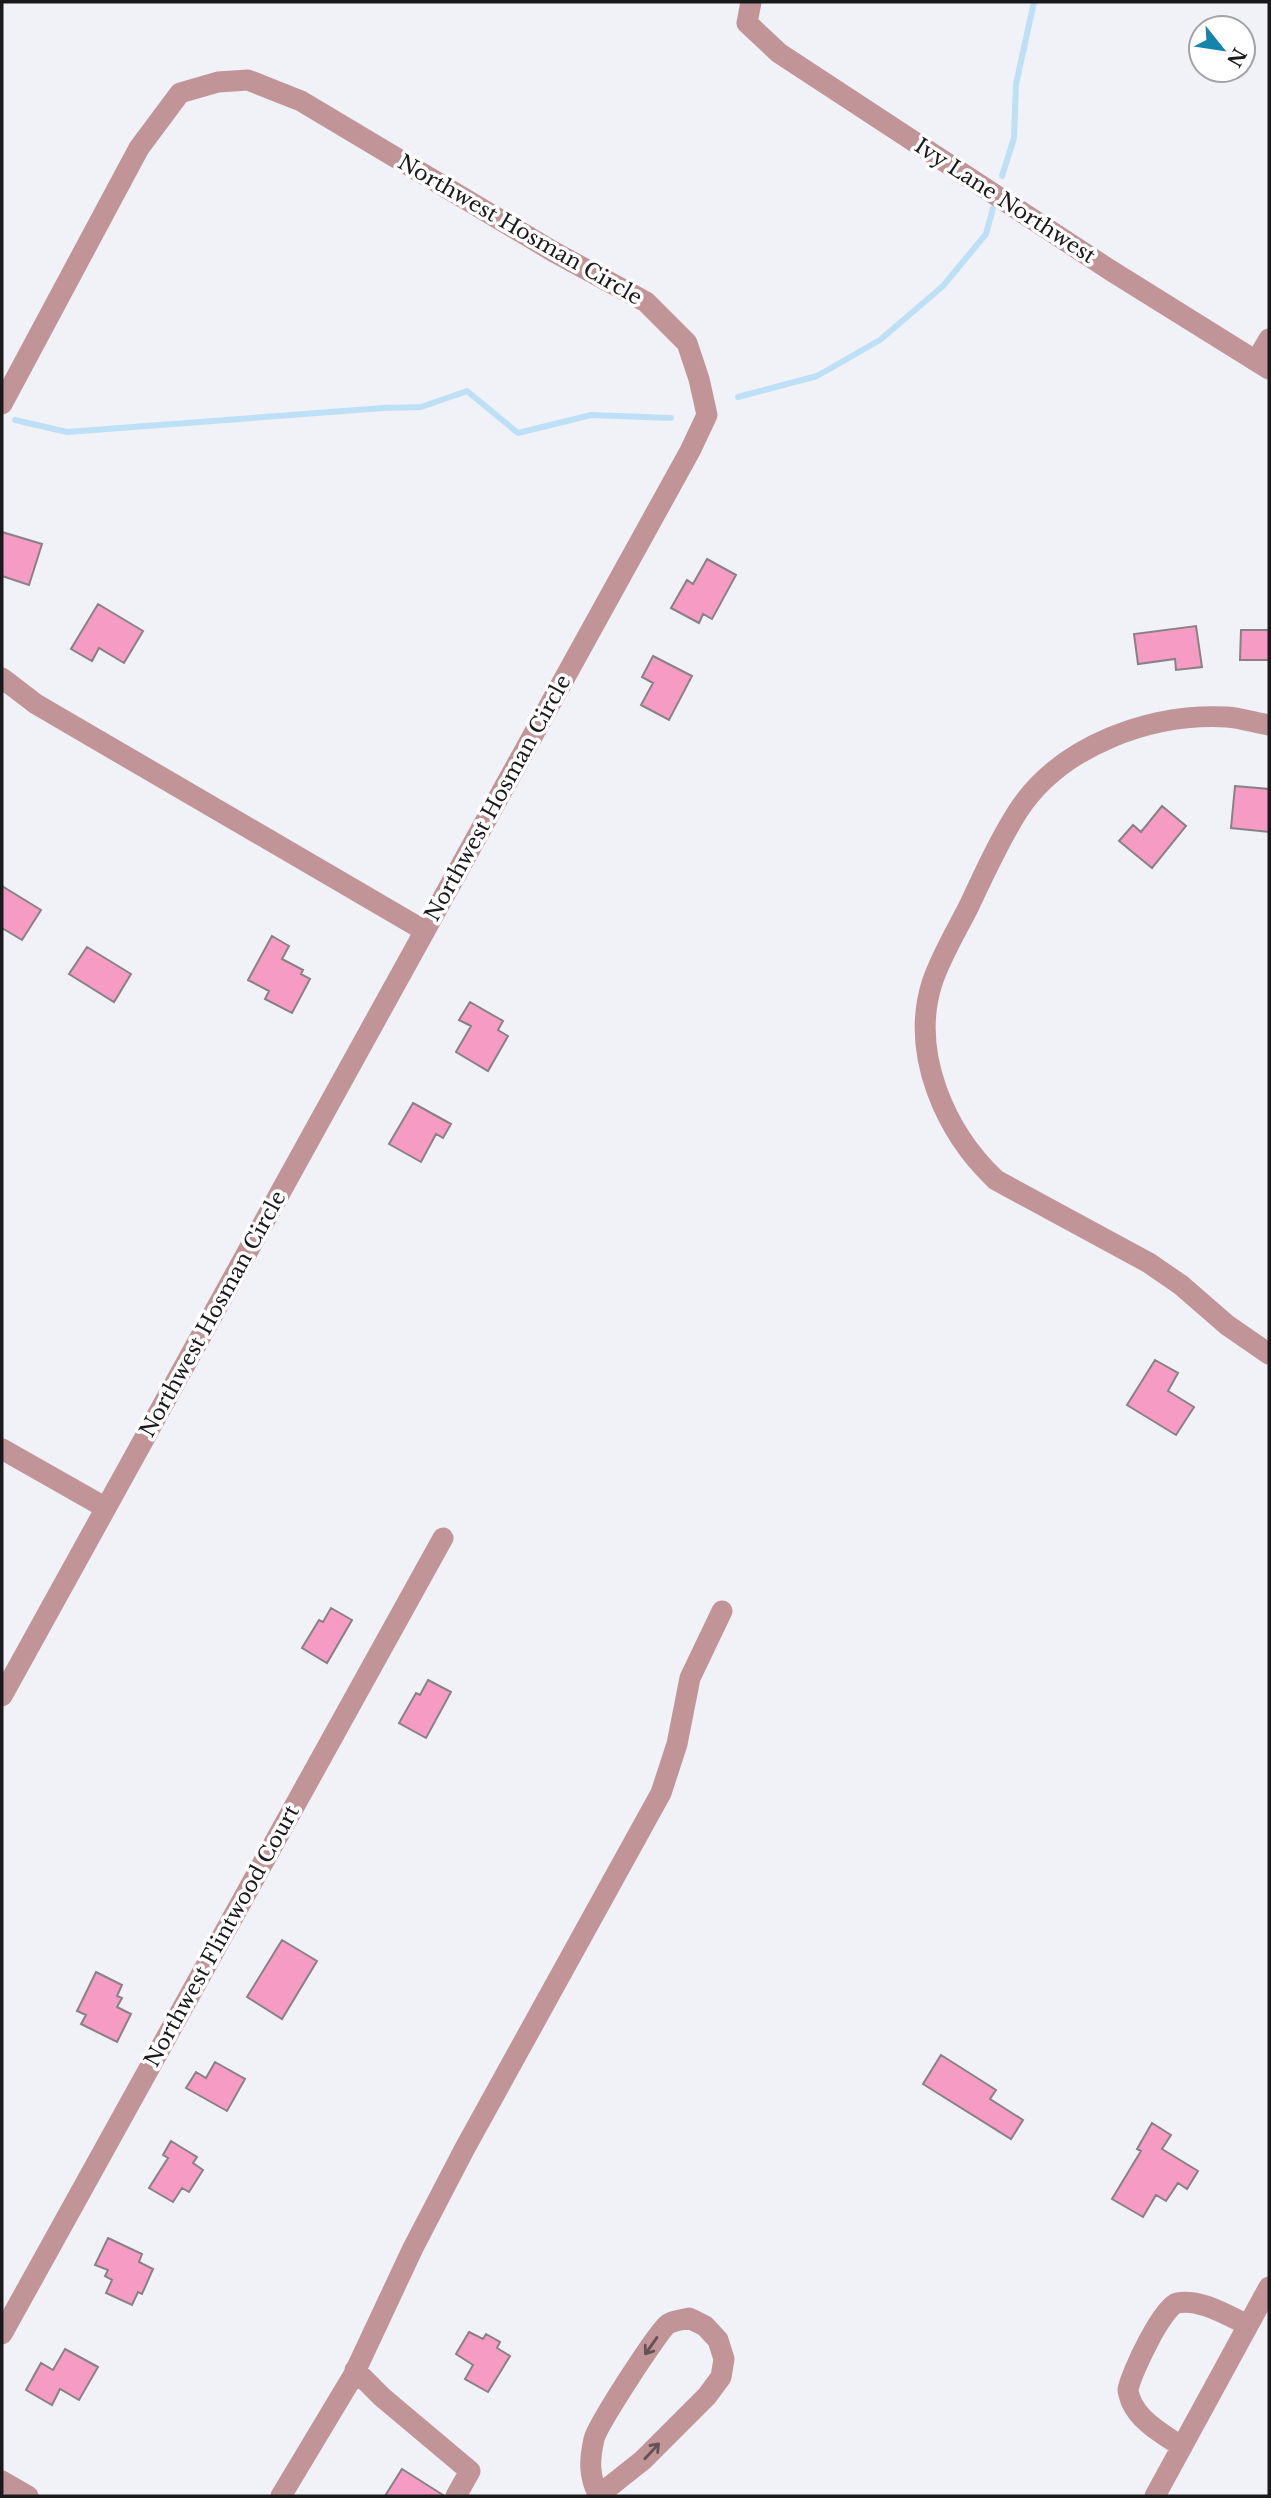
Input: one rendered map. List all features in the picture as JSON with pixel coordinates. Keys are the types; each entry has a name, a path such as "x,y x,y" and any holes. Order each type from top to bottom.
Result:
{"street":[{"name":"Ivy Lane Northwest","path":"751,2 747,23 779,53 1110,270 1263,365"},
{"name":"Northwest Hosman Circle","path":"2,404 139,148 180,93 218,82 248,80 301,101 542,245 646,302 687,344 707,415 690,451 2,1696"},
{"path":"1263,365 1269,340"},
{"name":"Northwest Hosman Circle","path":"2,678 36,704 425,932"},
{"path":"1269,725 1229,717 1191,718 1140,726 1088,748 1050,774 1019,809 992,858 933,980 926,1007 927,1045 935,1086 952,1125 976,1161 996,1180 1149,1264 1181,1285 1227,1325 1269,1354"},
{"path":"2,1449 106,1508"},
{"name":"Northwest Flintwood Court","path":"2,2334 443,1538"},
{"path":"281,2496 355,2370 413,2248 465,2148 661,1793 677,1744 690,1678 722,1611"},
{"path":"1155,2496 1269,2287"},
{"path":"1182,2447 1149,2425 1136,2410 1128,2392 1145,2349 1172,2305 1192,2303 1248,2325"},
{"path":"689,2318 705,2326 719,2340 724,2359 721,2377 707,2396 643,2460 599,2496 592,2486 591,2475 595,2436 632,2374 666,2325 689,2318"},
{"path":"355,2370 382,2397 470,2471 456,2496"},
{"path":"4,2487 28,2496"}],"building":[{"path":"2,532 42,544 29,585 2,576"},
{"path":"707,559 736,575 712,619 703,614 699,623 671,608 687,580 693,584"},
{"path":"98,604 143,631 124,663 99,648 92,661 71,649"},
{"path":"1196,626 1202,667 1176,670 1175,659 1138,664 1134,634"},
{"path":"1241,630 1269,630 1269,660 1240,660"},
{"path":"653,656 692,676 669,720 641,705 653,683 642,677"},
{"path":"1235,786 1269,789 1269,832 1231,828"},
{"path":"1162,806 1186,826 1152,868 1119,841 1133,825 1141,832"},
{"path":"2,886 41,910 22,940 2,928"},
{"path":"272,936 289,946 282,959 303,970 301,974 310,979 292,1013 265,999 269,991 248,980"},
{"path":"87,947 131,974 114,1002 69,974"},
{"path":"470,1002 503,1021 498,1030 508,1036 488,1071 456,1052 471,1026 459,1020"},
{"path":"413,1103 451,1124 443,1138 436,1134 421,1162 389,1144"},
{"path":"1155,1360 1178,1373 1168,1391 1194,1407 1176,1435 1127,1405"},
{"path":"331,1608 352,1620 327,1663 302,1648 319,1620 323,1622"},
{"path":"428,1680 451,1692 426,1738 399,1723 416,1693 420,1695"},
{"path":"282,1940 317,1961 282,2019 247,1997"},
{"path":"96,1972 122,1985 117,1996 122,1998 117,2007 131,2014 117,2042 81,2024 86,2015 77,2011"},
{"path":"941,2055 996,2090 990,2099 1023,2120 1011,2139 923,2084"},
{"path":"215,2062 245,2079 227,2111 186,2088 196,2072 206,2078"},
{"path":"1152,2123 1171,2135 1162,2149 1198,2171 1187,2189 1178,2183 1166,2201 1156,2195 1143,2217 1112,2199 1141,2151 1137,2149"},
{"path":"171,2141 197,2157 193,2163 203,2170 189,2192 182,2188 173,2202 149,2188 168,2158 163,2155"},
{"path":"108,2238 142,2254 139,2262 153,2269 142,2294 138,2292 132,2305 106,2293 112,2280 105,2276 108,2270 95,2265"},
{"path":"469,2332 483,2339 486,2334 500,2342 497,2348 510,2356 488,2392 465,2379 473,2365 456,2354"},
{"path":"65,2349 98,2367 79,2400 60,2389 52,2405 26,2390 41,2363 53,2370"},
{"path":"402,2469 443,2495 443,2496 385,2496"}],"waterway":[{"path":"1002,176 1014,138 1016,84 1034,2"},
{"path":"738,397 817,376 880,340 943,286 986,234 993,208"},
{"path":"15,420 67,432 421,407 467,391 518,433 591,415 671,418"}]}
